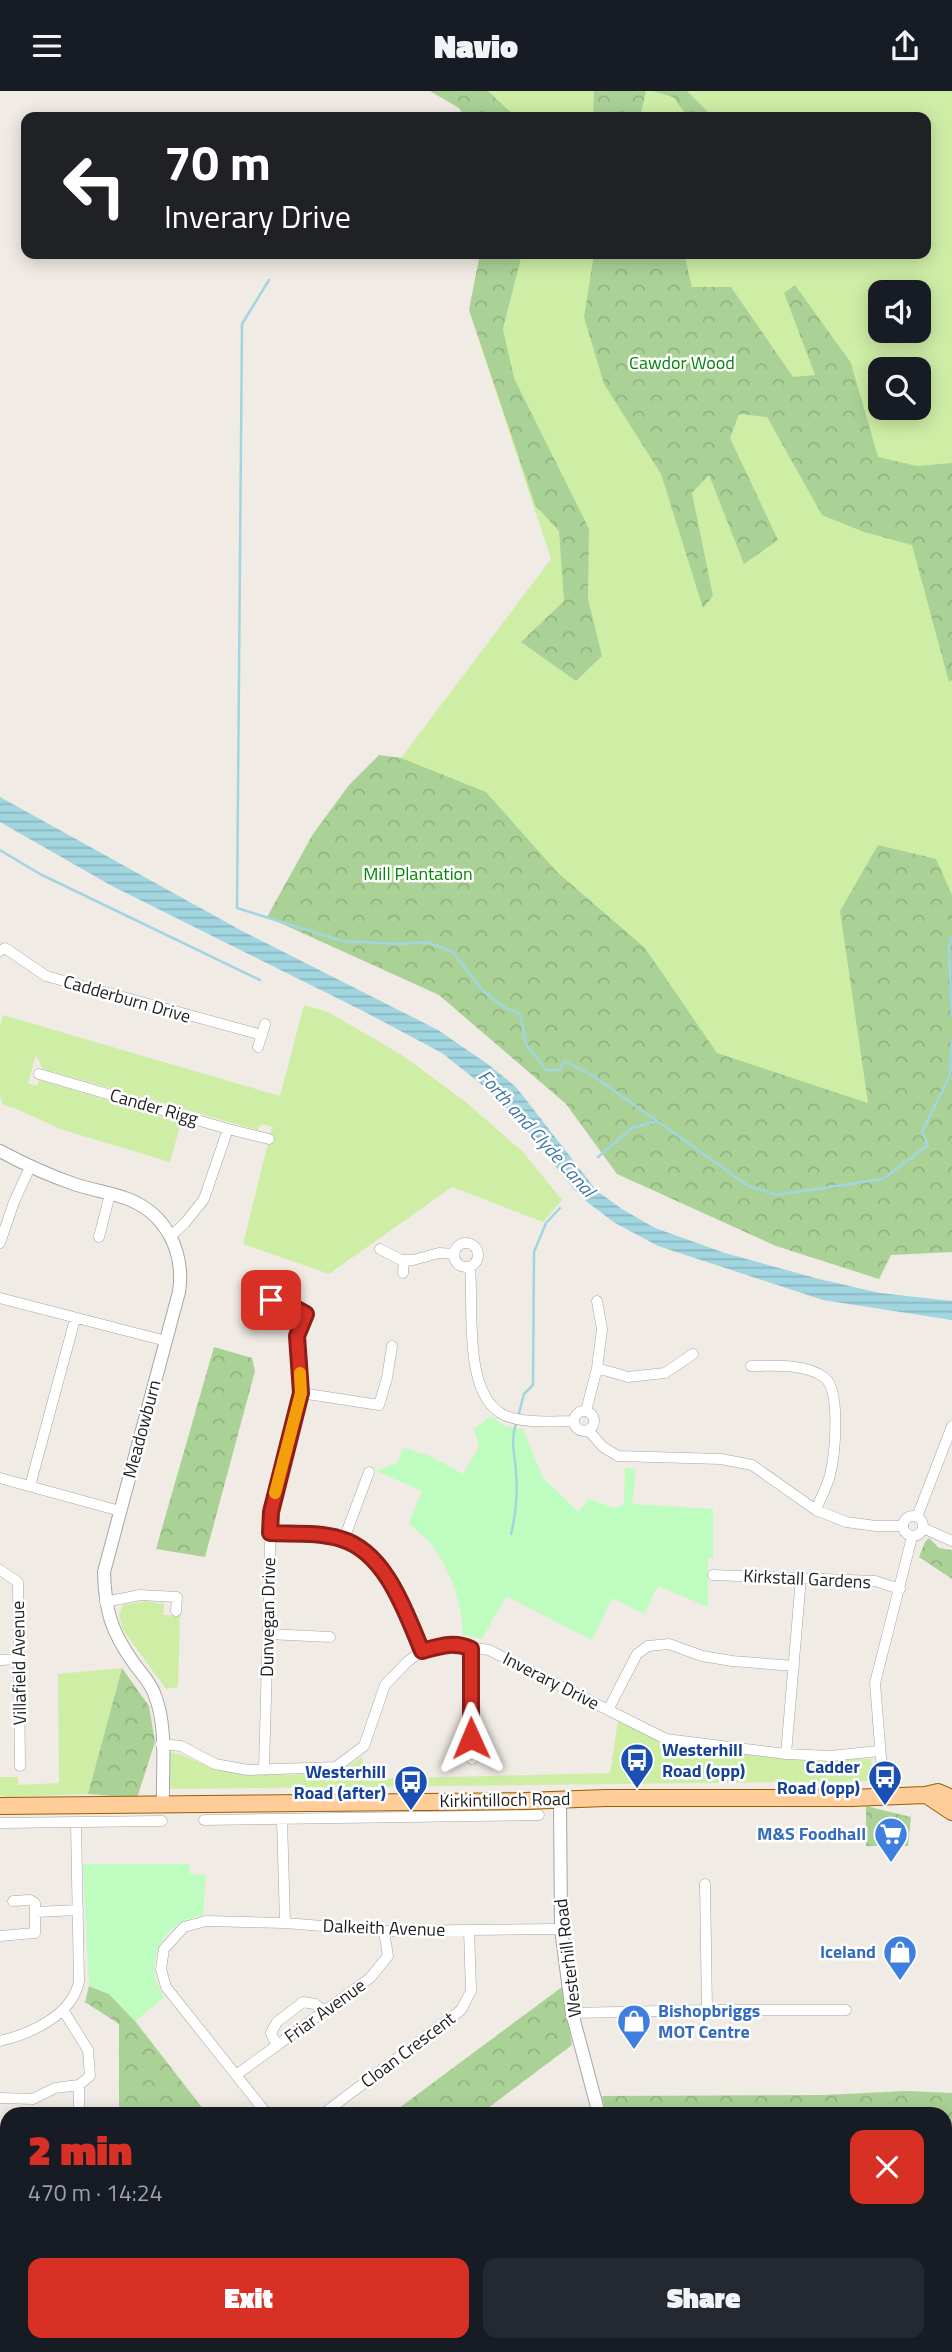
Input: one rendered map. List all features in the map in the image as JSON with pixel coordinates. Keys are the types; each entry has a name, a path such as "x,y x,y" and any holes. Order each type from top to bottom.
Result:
{"main road":[{"name":"Kirkintilloch Road","path":"0,1806 162,1813 606,1797 851,1798 938,1792 952,1798"},
{"path":"925,1795 952,1812"}],"street":[{"name":"Cadderburn Drive","path":"1,948 9,950 46,976 264,1030 258,1047"},
{"name":"Cander Rigg","path":"39,1074 270,1139"},
{"path":"171,1235 185,1223 204,1199 228,1129"},
{"name":"Meadowburn","path":"0,1151 30,1167 144,1207 171,1235 178,1254 181,1283 104,1572 105,1602 111,1625 120,1643 154,1691 162,1718 162,1813"},
{"path":"0,1243 30,1167"},
{"path":"99,1237 110,1194"},
{"path":"454,1254 461,1244 474,1245 478,1257 470,1267 472,1342 478,1375 487,1401 504,1415 528,1420 574,1421"},
{"path":"380,1249 404,1260 439,1253 454,1254"},
{"path":"454,1254 457,1264 463,1268 470,1267"},
{"path":"403,1273 404,1260"},
{"name":"Dunvegan Drive","path":"256,1297 286,1303 306,1314 297,1336 301,1393 271,1512 264,1770"},
{"path":"0,1299 166,1342"},
{"path":"586,1411 597,1368 602,1329 597,1301"},
{"path":"30,1486 75,1319"},
{"path":"301,1393 379,1405 393,1346"},
{"path":"597,1368 628,1377 665,1373 694,1354"},
{"path":"751,1366 783,1366 809,1370 827,1379 833,1389 835,1406 830,1474 816,1510"},
{"path":"574,1421 578,1413 586,1411 592,1414 593,1426 588,1430"},
{"path":"574,1421 579,1429 588,1430 603,1447 618,1456 720,1459 752,1465 816,1510 846,1522 902,1526"},
{"path":"917,1517 952,1426"},
{"path":"344,1539 369,1472"},
{"path":"0,1478 120,1511"},
{"path":"902,1526 907,1518 917,1517 922,1521 921,1533 912,1537"},
{"path":"902,1526 904,1532 912,1537"},
{"path":"923,1528 952,1541"},
{"path":"162,1744 181,1747 215,1764 248,1770 336,1767 362,1750 385,1685 422,1651 391,1582 362,1550 344,1539 270,1533"},
{"path":"884,1795 874,1683 912,1537"},
{"name":"Villafield Avenue","path":"0,1570 18,1582 20,1766"},
{"name":"Kirkstall Gardens","path":"713,1575 874,1581 900,1589"},
{"path":"786,1753 801,1578"},
{"path":"105,1602 140,1595 177,1597 176,1611"},
{"path":"268,1634 330,1637"},
{"name":"Inverary Drive","path":"422,1651 450,1644 489,1650 666,1739 830,1756 879,1751"},
{"path":"608,1710 637,1654 648,1646 669,1644 702,1656 794,1666"},
{"path":"471,1649 472,1759"},
{"path":"0,1660 20,1659"},
{"name":"Westerhill Road","path":"560,1800 561,1929 572,2013 597,2107"},
{"name":"Kirkintilloch Road","path":"0,1823 76,1824 162,1813"},
{"path":"204,1820 539,1815"},
{"path":"282,1819 285,1923"},
{"path":"0,2041 21,2036 63,2010 76,1994 79,1981 76,1824"},
{"path":"705,1884 707,2010"},
{"path":"0,1935 35,1933 35,1903 30,1900 13,1901"},
{"path":"35,1912 78,1910"},
{"name":"Dalkeith Avenue","path":"236,2075 166,1987 161,1969 164,1949 184,1927 206,1921 285,1923 384,1931 561,1929"},
{"name":"Cloan Crescent","path":"332,2107 461,2010 471,1991 469,1930"},
{"name":"Friar Avenue","path":"236,2075 370,1978 388,1957 384,1931"},
{"path":"277,2046 271,2033 277,2022 303,2002 315,2004 324,2011"},
{"path":"0,2098 33,2099 55,2088 79,2085 90,2076 89,2050 63,2010"},
{"path":"572,2013 846,2010"},
{"path":"236,2075 261,2107"},
{"path":"79,2085 79,2107"}],"green space":[{"path":"430,91 952,91 952,978 869,1106 709,1063 401,758 551,559 469,310 479,259 931,259 931,112 462,112"},
{"path":"430,91 488,91 511,112 462,112"},
{"path":"594,91 646,91 641,112 593,112"},
{"path":"653,91 687,91 708,112 684,112 673,97"},
{"path":"479,259 521,259 503,329 514,378 589,529 588,599 602,656 576,681 521,642 564,601 559,531 535,505 469,310"},
{"name":"Cawdor Wood","path":"593,259 685,259 692,287 731,287 793,377 815,375 784,293 795,285 851,363 878,457 917,466 952,463 952,680 949,682 912,545 864,532 822,515 767,417 739,414 730,438 778,540 744,564 709,475 692,493 713,596 703,608 661,474 604,384 584,317"},
{"name":"Mill Plantation","path":"379,755 401,758 486,792 557,872 645,948 717,1053 868,1103 840,911 878,845 936,859 952,895 952,1252 891,1255 879,1279 776,1246 617,1174 566,1104 439,995 267,917 313,834 349,785"},
{"path":"304,1005 328,1012 402,1055 467,1103 523,1152 562,1200 543,1222 452,1187 329,1274 243,1244 272,1127 262,1124 257,1130 43,1069 36,1055 28,1083 37,1086 39,1080 181,1122 170,1162 60,1129 3,1105 0,1096 0,1026 3,1015 280,1096"},
{"path":"214,1347 252,1358 255,1371 205,1557 156,1549"},
{"path":"491,1416 504,1426 523,1429 543,1478 578,1512 589,1499 614,1508 624,1504 625,1468 636,1469 632,1504 713,1509 713,1558 708,1558 708,1607 658,1586 644,1614 612,1598 592,1640 506,1596 482,1639 463,1635 458,1600 446,1567 431,1544 409,1524 422,1491 376,1471 397,1463 403,1448 430,1456 463,1474 479,1447 474,1429"},
{"path":"929,1538 939,1548 952,1550 952,1579 919,1557"},
{"path":"146,1601 164,1604 163,1615 180,1616 178,1687 166,1689 123,1630 119,1615 123,1605"},
{"path":"122,1668 88,1794 0,1795 0,1777 18,1777 18,1785 59,1783 58,1674"},
{"path":"122,1668 149,1706 155,1742 137,1798 88,1794"},
{"path":"618,1721 666,1743 785,1759 871,1759 874,1781 170,1789 170,1752 221,1770 271,1774 333,1772 362,1757 365,1779 610,1773"},
{"path":"866,1806 911,1817 908,1846 866,1846"},
{"path":"83,1864 189,1864 190,1874 206,1875 203,1916 182,1922 174,1928 166,1935 157,1954 155,1976 164,1997 135,2021 109,1994 89,1986"},
{"path":"89,1986 109,1994 135,2021 202,2107 119,2107 119,2024 85,2002"},
{"path":"562,1987 572,2045 489,2107 400,2107"},
{"path":"907,2091 952,2093 952,2107 604,2107 602,2096 824,2095"}],"water":[{"name":"Forth and Clyde Canal","path":"0,797 242,931 438,1030 516,1087 597,1191 655,1228 725,1253 819,1279 880,1293 952,1301 952,1320 823,1300 658,1246 615,1223 572,1187 519,1120 482,1085 442,1053 112,886 0,822"}],"waterway":[{"path":"269,280 242,324 237,908 342,941 399,944 427,942 453,952 481,989 505,1008 520,1014 526,1044 546,1070 560,1070 564,1061 592,1075 657,1121"},
{"path":"0,850 40,874 260,980"},
{"path":"952,937 949,947 952,1017"},
{"path":"598,1157 632,1128 657,1121 747,1185 776,1195 883,1179 928,1145 922,1132 950,1075 952,1040"},
{"path":"518,1417 524,1394 533,1385 534,1252 546,1223 560,1208"},
{"path":"511,1534 517,1496 513,1443 516,1423"}],"slow traffic":[{"path":"275,1493 301,1393 300,1373"}],"place":[{"name":"Westerhill Road (opp)","path":"637,1790"},
{"name":"Cadder Road (opp)","path":"885,1807"},
{"name":"Westerhill Road (after)","path":"411,1812"},
{"name":"M&S Foodhall","path":"891,1864"},
{"name":"Iceland","path":"900,1982"},
{"name":"Bishopbriggs MOT Centre","path":"634,2051"}],"route":[{"path":"271,1300 286,1303 306,1314 297,1336 301,1393 271,1512 270,1533 344,1539 362,1550 391,1582 422,1651 450,1644 471,1649 471,1738"}]}
